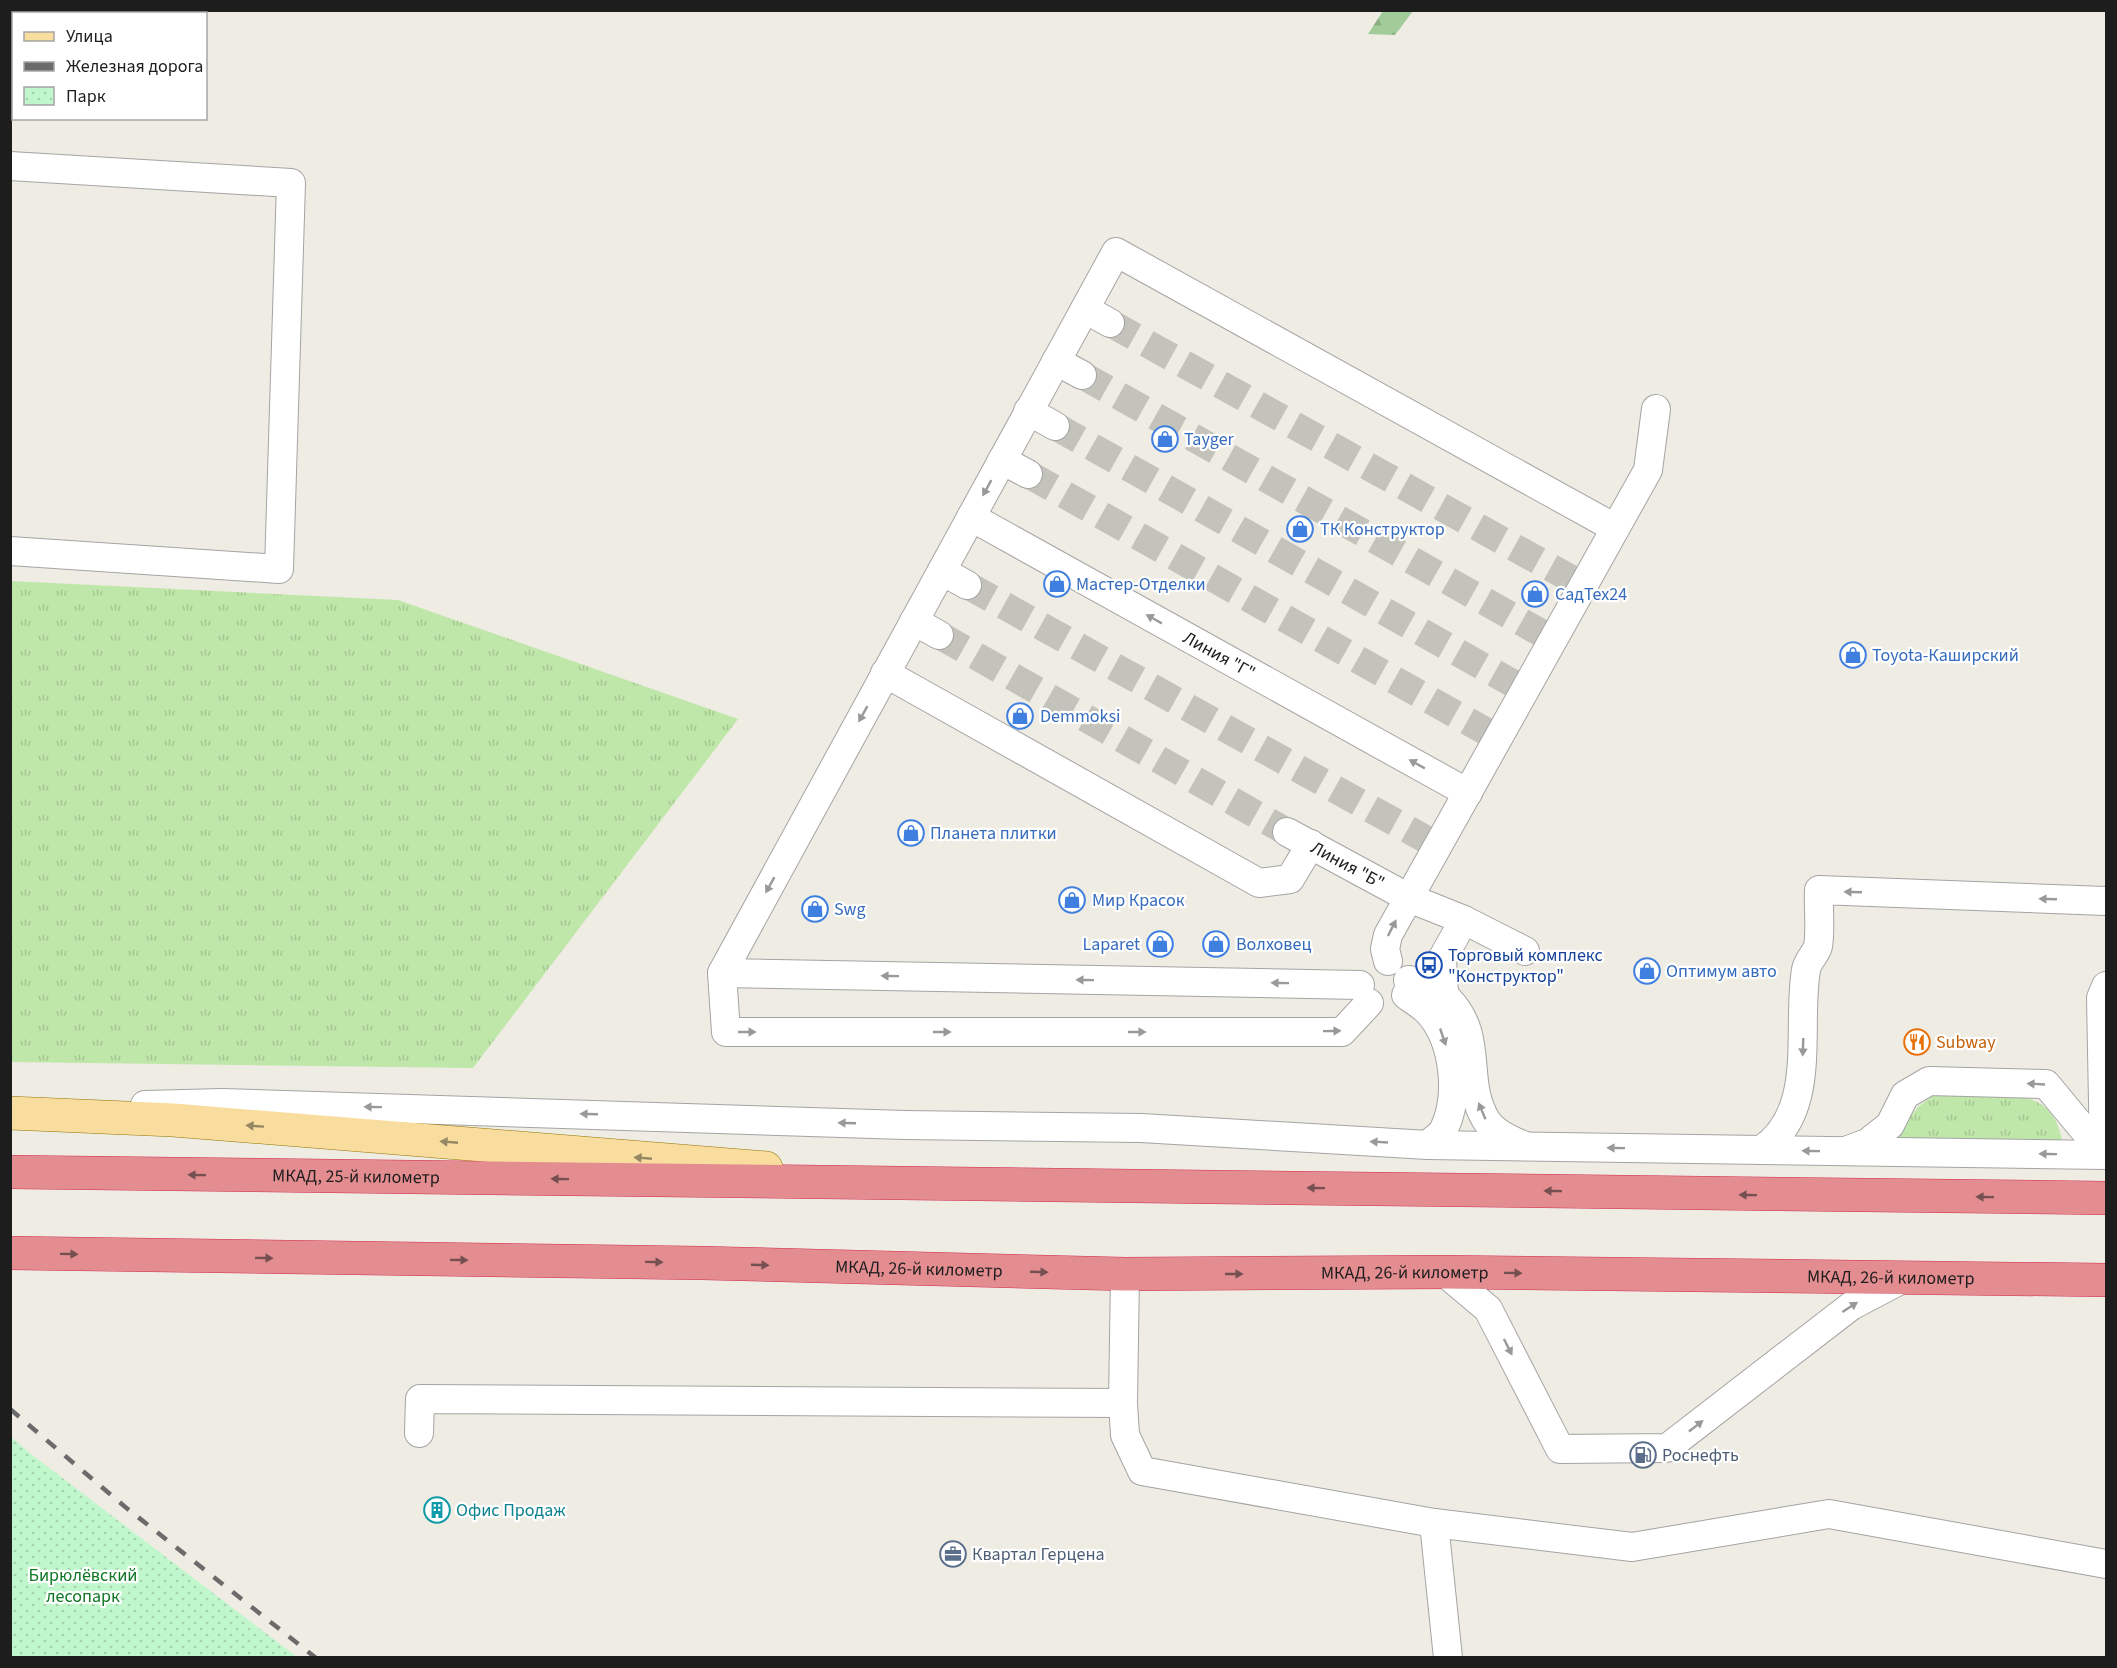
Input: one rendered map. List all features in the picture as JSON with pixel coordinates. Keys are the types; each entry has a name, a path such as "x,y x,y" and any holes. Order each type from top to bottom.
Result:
{"highway":[{"name":"МКАД, 25-й километр","path":"10,1172 953,1184"},
{"path":"953,1184 2106,1198"},
{"name":"МКАД, 26-й километр","path":"10,1253 702,1263 1125,1274 1444,1272 2106,1280"}],"main road":[{"path":"10,1113 185,1121 953,1184"}],"street":[{"path":"10,166 291,183 279,569 10,551"},
{"path":"1525,1146 1503,1137 1487,1122 1478,1103 1468,1028 1459,1010 1444,994 1424,982 1400,978 1369,966 1363,972 1364,994 1342,1032 726,1032 722,973 1116,252 1616,528"},
{"path":"1084,309 1110,323"},
{"path":"1056,361 1082,375"},
{"path":"1428,1145 1443,1132 1454,1101 1449,1055 1443,1032 1400,978 1385,949 1388,935 1408,898 1432,843 1468,793 1493,735 1578,583 1616,528 1648,470 1656,409"},
{"path":"1028,411 1055,426"},
{"path":"1002,460 1028,474"},
{"name":"Линия \"Г\"","path":"971,517 1468,793"},
{"path":"942,571 968,585"},
{"path":"914,621 939,635"},
{"name":"Линия \"Б\"","path":"885,673 1259,883 1290,879 1299,838 1408,898 1464,920 1525,951"},
{"path":"1761,1150 1774,1141 1787,1121 1799,1088 1806,968 1818,947 1819,890 2106,901"},
{"path":"1444,994 1442,959 1464,920"},
{"path":"722,973 1364,994 1384,1009 1395,1006 1400,978"},
{"path":"2105,1154 2101,998 2106,986"},
{"path":"1844,1151 1867,1143 1890,1125 1905,1095 1929,1081 2046,1084 2105,1154"},
{"path":"10,1108 222,1103 510,1110 905,1125 1141,1128 1428,1145 2105,1154"},
{"path":"1444,1272 1488,1309 1560,1449 1667,1448 1851,1306 1906,1277"},
{"path":"1125,1274 1123,1403 1125,1435 1142,1471 1434,1523 1632,1547 1829,1514 2106,1564"},
{"path":"419,1433 420,1399 1123,1403"},
{"path":"1434,1523 1448,1658"}],"green space":[{"path":"1383,11 1413,11 1395,35 1368,34"},
{"path":"11,581 398,600 738,719 473,1068 11,1062"},
{"path":"1939,1091 1999,1093 2029,1098 2050,1112 2057,1124 2064,1147 1889,1145 1918,1107"},
{"name":"Бирюлёвский лесопарк","path":"10,1436 27,1451 297,1657 11,1657"}],"tunnel":[{"path":"1110,323 1573,580"},
{"path":"1082,375 1543,634"},
{"path":"1055,426 1514,684"},
{"path":"1028,474 1487,732"},
{"path":"967,585 1427,840"},
{"path":"939,635 1287,832"}],"railway":[{"path":"10,1409 124,1506 316,1658"}],"place":[{"name":"Tayger","path":"1165,439"},
{"name":"ТК Конструктор","path":"1300,529"},
{"name":"Мастер-Отделки","path":"1057,584"},
{"name":"СадТех24","path":"1535,594"},
{"name":"Toyota-Каширский","path":"1853,655"},
{"name":"Demmoksi","path":"1020,716"},
{"name":"Планета плитки","path":"911,833"},
{"name":"Мир Красок","path":"1072,900"},
{"name":"Swg","path":"815,909"},
{"name":"Laparet","path":"1160,944"},
{"name":"Волховец","path":"1216,944"},
{"name":"Торговый комплекс \"Конструктор\"","path":"1429,965"},
{"name":"Оптимум авто","path":"1647,971"},
{"name":"Subway","path":"1917,1042"},
{"name":"Роснефть","path":"1643,1455"},
{"name":"Офис Продаж","path":"437,1510"},
{"name":"Квартал Герцена","path":"953,1554"}]}
